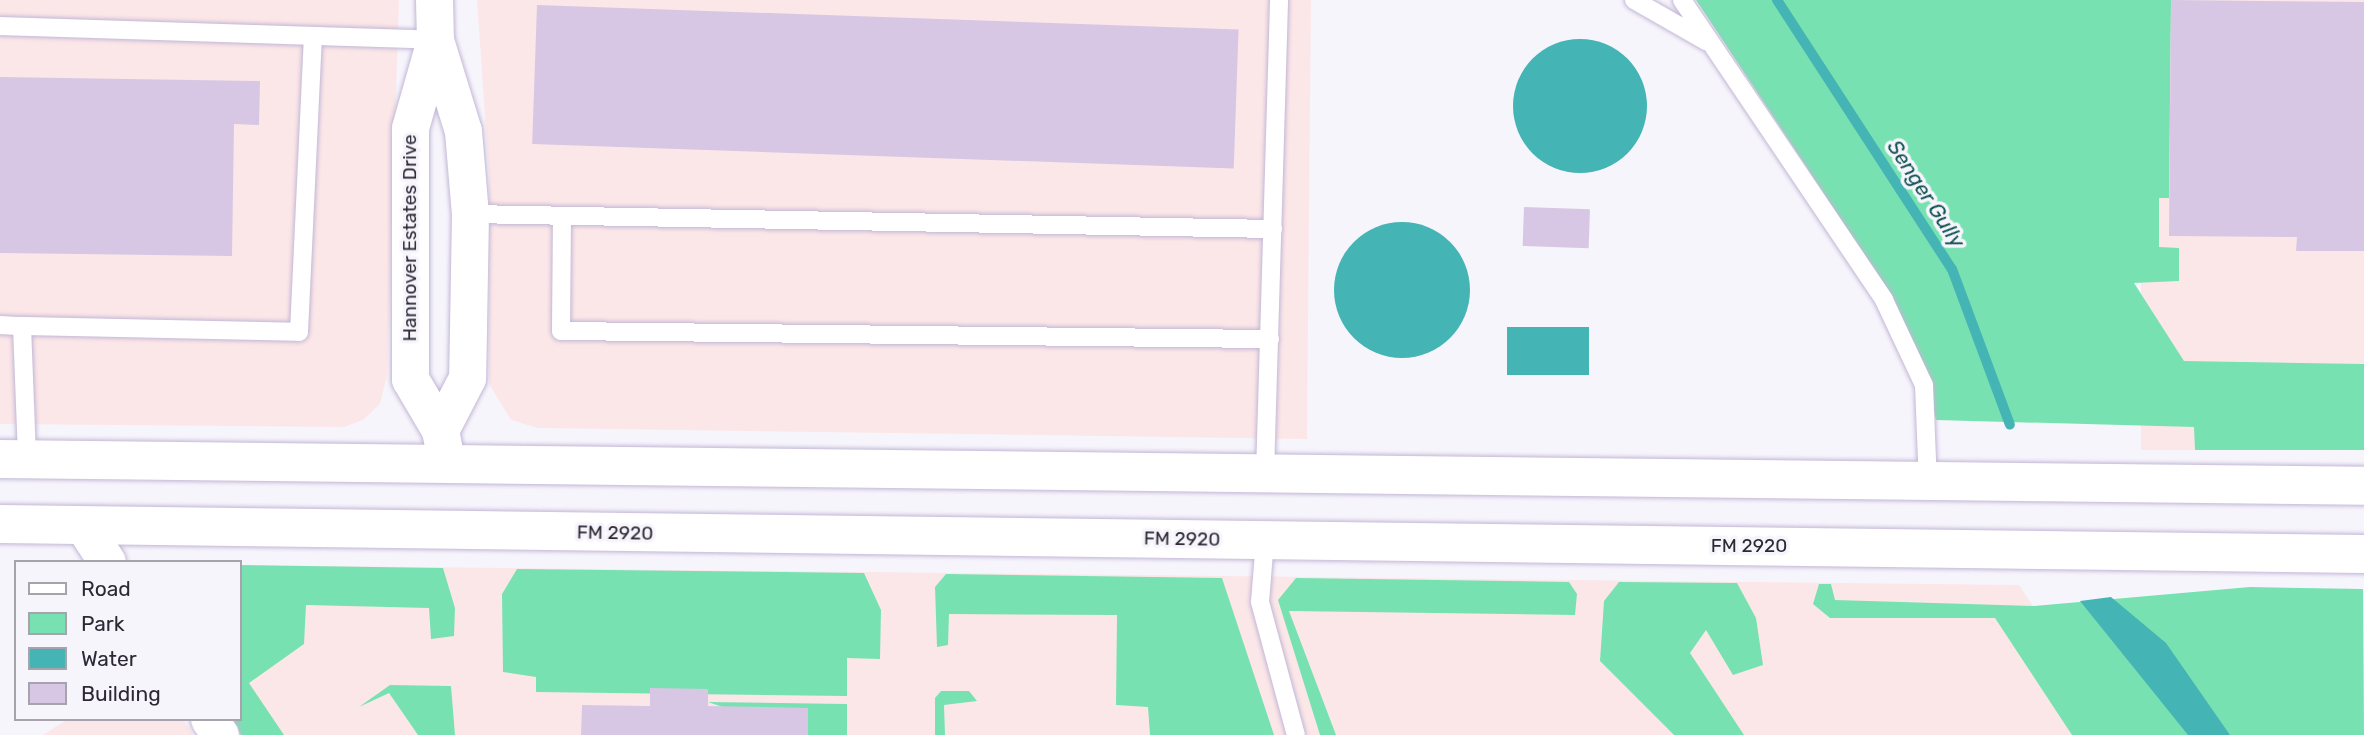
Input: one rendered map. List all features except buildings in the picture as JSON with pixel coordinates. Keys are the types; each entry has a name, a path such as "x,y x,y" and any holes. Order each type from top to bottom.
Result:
{"main road":[{"path":"13,459 443,448 1265,474 2364,486"},
{"name":"FM 2920","path":"0,524 2364,554"}],"street":[{"name":"Hannover Estates Drive","path":"434,0 435,40 463,131 470,214 467,378 443,448"},
{"name":"Hannover Estates Drive","path":"435,40 410,128 410,379 443,448"},
{"path":"83,525 106,560"}],"lane":[{"path":"1265,474 1279,0"},
{"path":"1634,0 1709,43"},
{"path":"1682,0 1884,300 1924,386 1928,483"},
{"path":"0,26 435,40"},
{"path":"0,325 299,332 313,36"},
{"path":"470,214 1273,229"},
{"path":"562,216 561,331 1270,339"},
{"path":"13,459 22,326"},
{"path":"1265,540 1260,602 1296,735"}],"shaded area":[{"path":"0,0 399,0 387,376 380,404 363,420 344,427 0,424"},
{"path":"477,0 1311,0 1307,439 538,428 511,420 489,384 489,174"},
{"path":"2141,0 2364,0 2364,450 2141,450"},
{"path":"242,565 2019,585 2120,735 241,735"},
{"path":"65,721 184,721 193,735 43,735"}],"green space":[{"path":"1696,0 2171,0 2169,198 2159,198 2159,247 2179,248 2179,281 2134,283 2184,361 2364,364 2364,450 2195,450 2194,427 1936,420 1921,362 1895,301"},
{"path":"242,565 443,568 455,608 454,636 431,639 429,608 306,605 304,644 249,683 284,735 241,735 231,721 242,721"},
{"path":"517,569 864,573 881,610 880,659 847,658 847,696 536,692 536,677 503,672 502,594"},
{"path":"946,574 1222,578 1274,735 1150,735 1148,707 1116,705 1117,615 949,614 948,645 937,647 935,587"},
{"path":"1296,578 1569,582 1577,594 1575,615 1289,611 1336,735 1320,735 1278,600"},
{"path":"1619,582 1737,583 1756,618 1763,665 1733,675 1706,630 1690,653 1744,735 1674,735 1600,661 1604,601"},
{"path":"1819,584 1831,584 1835,600 2034,606 2250,587 2363,589 2364,735 2072,735 1995,618 1830,618 1813,604"},
{"path":"390,685 451,686 455,735 418,735 389,693 359,707"},
{"path":"941,691 969,691 977,701 944,705 945,735 935,735 935,698"},
{"path":"708,702 847,704 847,735 805,735"}],"water":[{"path":"1580,39 1606,44 1627,59 1642,80 1647,106 1642,132 1627,153 1606,168 1580,173 1554,168 1533,153 1518,132 1513,106 1518,80 1533,59 1554,44"},
{"path":"1402,222 1428,228 1450,242 1464,264 1470,290 1464,316 1450,338 1428,352 1402,358 1376,352 1354,338 1340,316 1334,290 1340,264 1354,242 1376,228"},
{"path":"1507,327 1589,327 1589,375 1507,375"},
{"path":"2111,597 2166,643 2230,735 2188,735 2080,601"}],"waterway":[{"name":"Senger Gully","path":"1777,0 1952,269 2010,425"}]}
